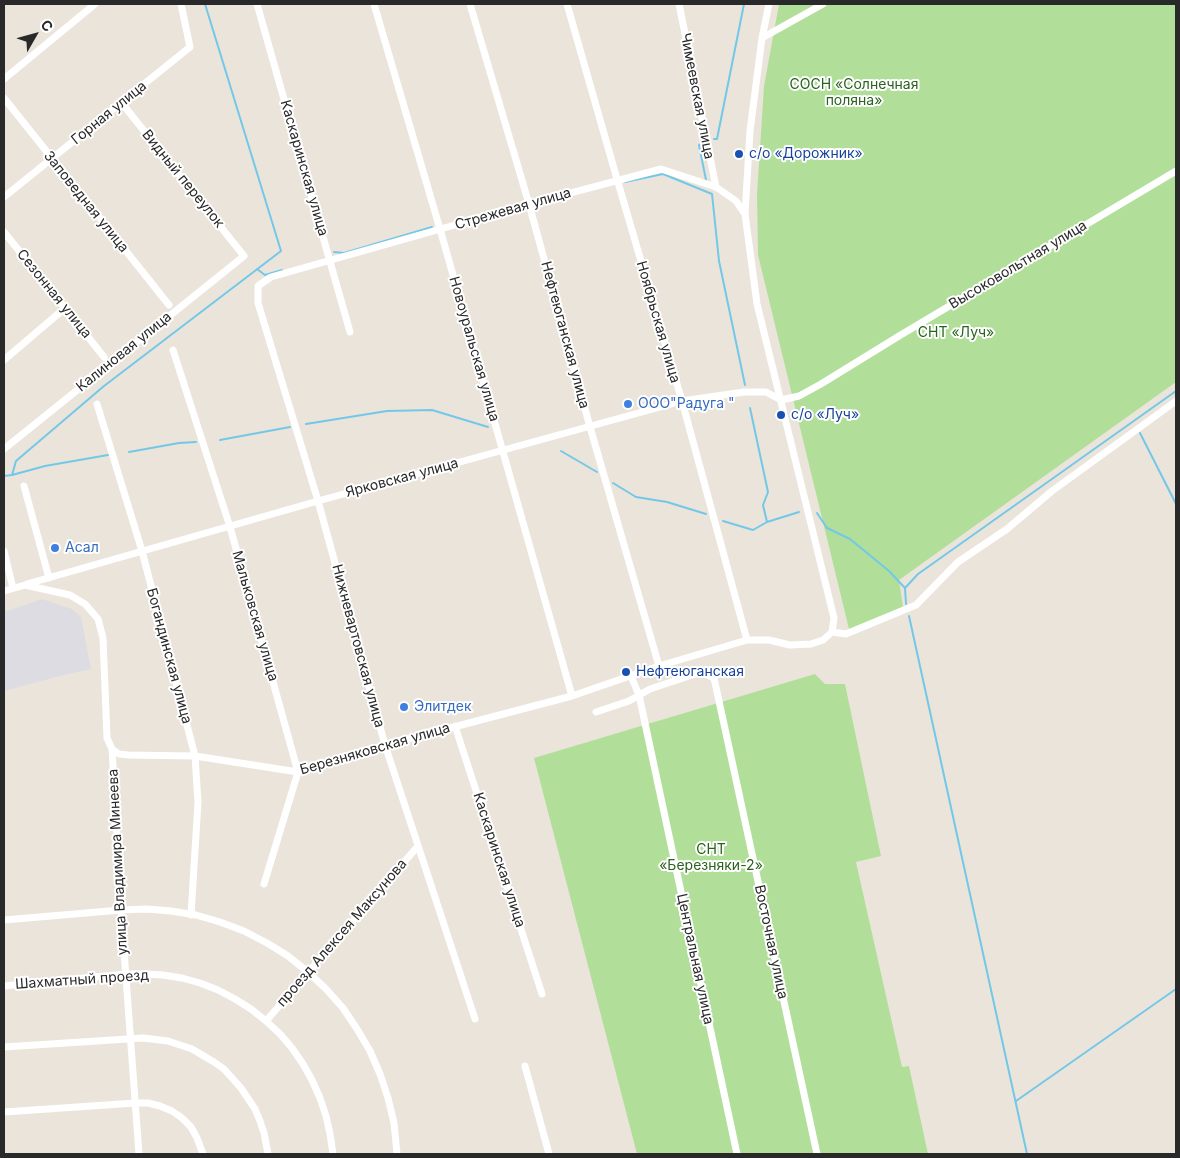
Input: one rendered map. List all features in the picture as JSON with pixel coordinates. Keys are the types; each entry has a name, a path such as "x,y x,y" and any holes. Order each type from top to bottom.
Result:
{"street":[{"path":"4,79 95,4"},
{"name":"Горная улица","path":"4,198 190,47 181,4"},
{"name":"Каскаринская улица","path":"258,4 350,332"},
{"name":"Новоуральская улица","path":"374,4 572,696"},
{"name":"Нефтеюганская улица","path":"470,4 529,204 590,426 660,666"},
{"name":"Ноябрьская улица","path":"567,4 682,401 747,640"},
{"name":"Чимеевская улица","path":"679,4 716,187"},
{"path":"769,4 762,38 750,131 745,214 757,304 834,618 832,632 846,634 916,605 958,562 1007,529 1052,491 1176,401"},
{"path":"762,38 823,4"},
{"name":"Заповедная улица","path":"4,98 168,305"},
{"name":"Видный переулок","path":"121,102 244,256"},
{"name":"Стрежевая улица","path":"271,277 661,168 716,187 736,201 745,214"},
{"name":"Высоковольтная улица","path":"781,400 799,396 821,384 1176,171"},
{"name":"Сезонная улица","path":"4,232 104,356"},
{"name":"Калиновая улица","path":"4,449 244,256"},
{"name":"Нижневартовская улица","path":"271,277 258,286 258,303 318,501 385,745 475,1019"},
{"path":"4,360 65,308"},
{"name":"Мальковская улица","path":"173,350 230,526 298,772"},
{"name":"Ярковская улица","path":"25,585 318,501 682,401 744,392 766,392 781,400"},
{"name":"Богандинская улица","path":"97,404 142,551 195,756 198,802 191,914"},
{"path":"24,486 49,578"},
{"path":"4,551 13,588"},
{"path":"4,591 25,585 70,595 85,604 98,619 103,638 107,738 112,749"},
{"name":"Березняковская улица","path":"112,749 119,754 195,756 298,772 385,745 572,696 660,666 747,640 769,640 790,645 811,644 823,640 832,632"},
{"name":"Восточная улица","path":"596,712 629,701 650,689 701,672 714,678 817,1154"},
{"name":"Центральная улица","path":"631,676 639,695 737,1154"},
{"name":"Каскаринская улица","path":"455,726 542,994"},
{"name":"улица Владимира Минеева","path":"112,749 121,910 139,1154"},
{"path":"264,884 298,772"},
{"name":"проезд Алексея Максунова","path":"266,1021 418,846"},
{"path":"4,920 121,910 171,911 220,922 267,943 288,956 326,989 358,1029 370,1051 388,1098 394,1123 397,1154"},
{"name":"Шахматный проезд","path":"4,986 126,974 163,975 200,983 235,999 266,1021 280,1034 303,1064 320,1098 326,1116 333,1154"},
{"path":"4,1047 130,1038 156,1039 180,1045 203,1055 224,1069 242,1088 255,1109 264,1133 268,1154"},
{"path":"525,1066 550,1154"},
{"path":"4,1112 148,1103 172,1111 182,1118 198,1138 203,1154"}],"shaded area":[{"path":"42,599 72,609 81,617 91,669 4,691 4,612"}],"green space":[{"name":"СНТ «Луч»","path":"779,4 1176,4 1176,382 899,580 903,607 849,629 758,255 757,194 764,86"},
{"name":"СНТ «Березняки-2»","path":"815,674 825,684 845,684 881,856 856,862 902,1067 909,1066 928,1154 637,1154 534,758"}],"waterway":[{"path":"4,476 12,475 16,461 104,386 281,251 205,4"},
{"path":"714,139 717,139 744,4"},
{"path":"704,143 699,145 706,180"},
{"path":"625,182 663,174 712,194 719,261 745,385"},
{"path":"334,252 344,253 432,227"},
{"path":"257,269 265,275 282,270"},
{"path":"906,604 905,588 918,574 1176,391"},
{"path":"750,408 768,492 763,505 767,522"},
{"path":"306,424 387,411 432,410 488,427"},
{"path":"220,440 290,427"},
{"path":"1140,433 1176,504"},
{"path":"129,452 179,443 196,442"},
{"path":"561,451 597,472"},
{"path":"12,475 45,466 108,455"},
{"path":"613,483 636,497 667,502 706,514"},
{"path":"723,521 753,530 767,522 799,512"},
{"path":"817,513 827,528 850,539 889,571 905,588"},
{"path":"909,616 1027,1154"},
{"path":"1016,1101 1176,989"}],"place":[{"name":"с/о «Дорожник»","path":"739,154"},
{"name":"ООО\"Радуга \"","path":"628,404"},
{"name":"с/о «Луч»","path":"781,415"},
{"name":"Асал","path":"55,548"},
{"name":"Нефтеюганская","path":"626,672"},
{"name":"Элитдек","path":"404,707"}],"park label":[{"name":"СОСН «Солнечная поляна»","path":"854,94"}]}
